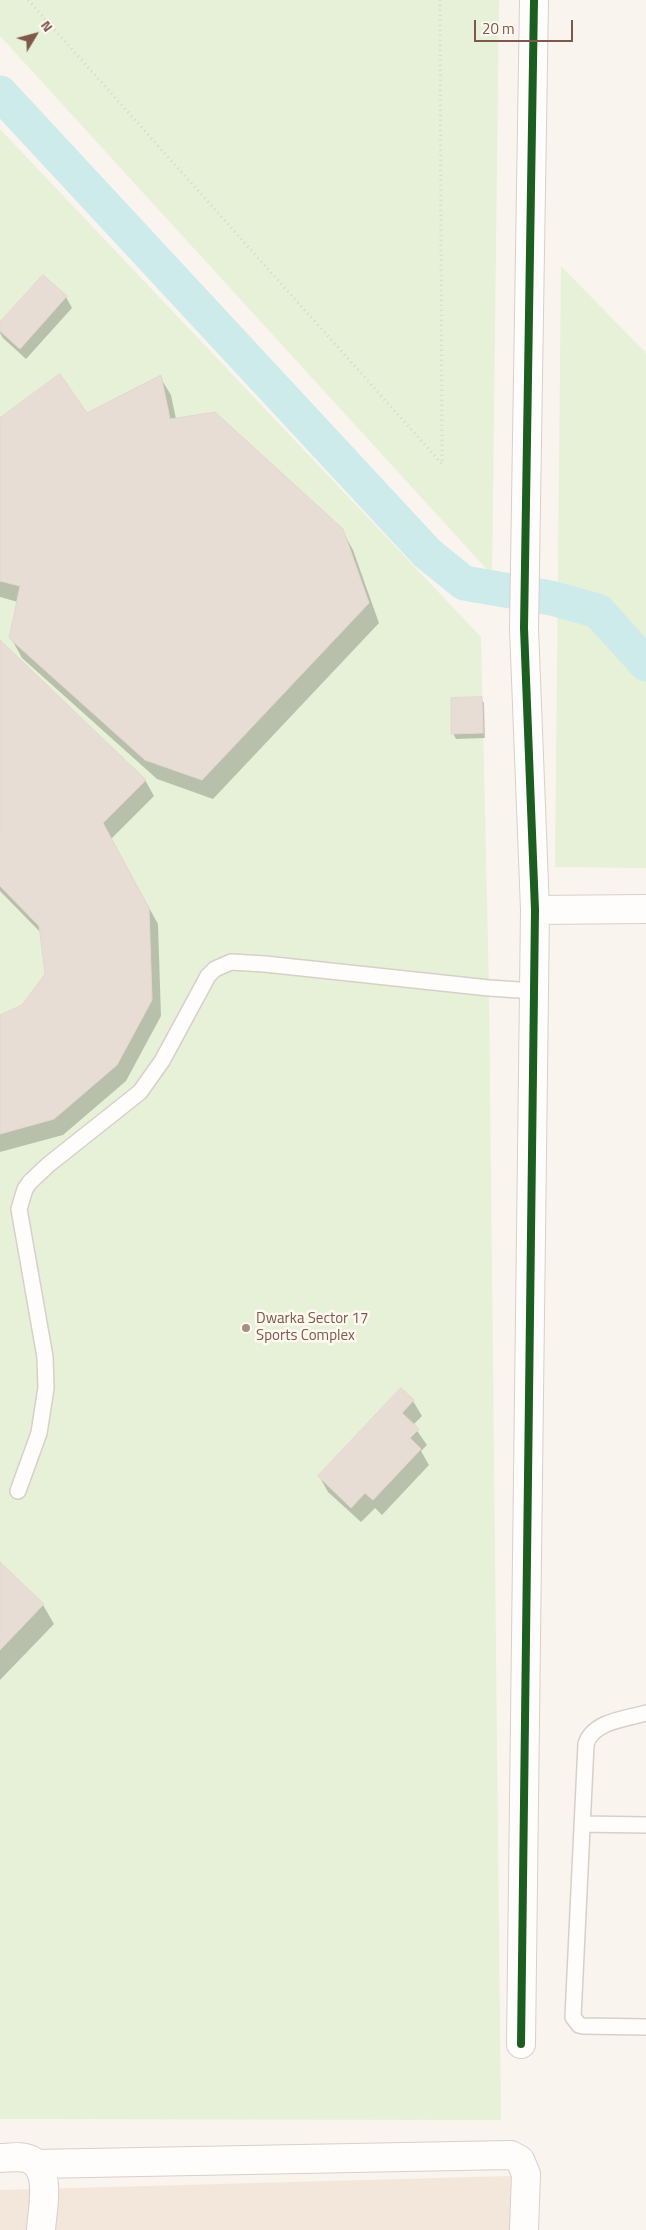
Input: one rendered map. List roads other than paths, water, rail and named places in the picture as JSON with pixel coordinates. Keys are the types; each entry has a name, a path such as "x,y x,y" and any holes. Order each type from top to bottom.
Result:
{"street":[{"path":"521,2044 536,910 524,628 534,0"},
{"path":"536,910 646,910"},
{"path":"0,2158 25,2158 36,2164 511,2155 520,2160 526,2174 524,2230"},
{"path":"36,2164 43,2178 41,2230"}],"lane":[{"path":"18,1491 39,1434 46,1388 45,1357 19,1210 21,1199 30,1182 48,1165 140,1092 162,1061 205,981 215,969 231,962 265,964 489,988 534,991"},
{"path":"646,1713 596,1728 588,1736 586,1744 573,2017 579,2025 583,2026 646,2027"},
{"path":"582,1824 646,1825"}],"waterway":[{"path":"0,93 427,553 464,583 551,598 598,611 646,664"}],"place":[{"name":"Dwarka Sector 17 Sports Complex","path":"246,1328"}]}
